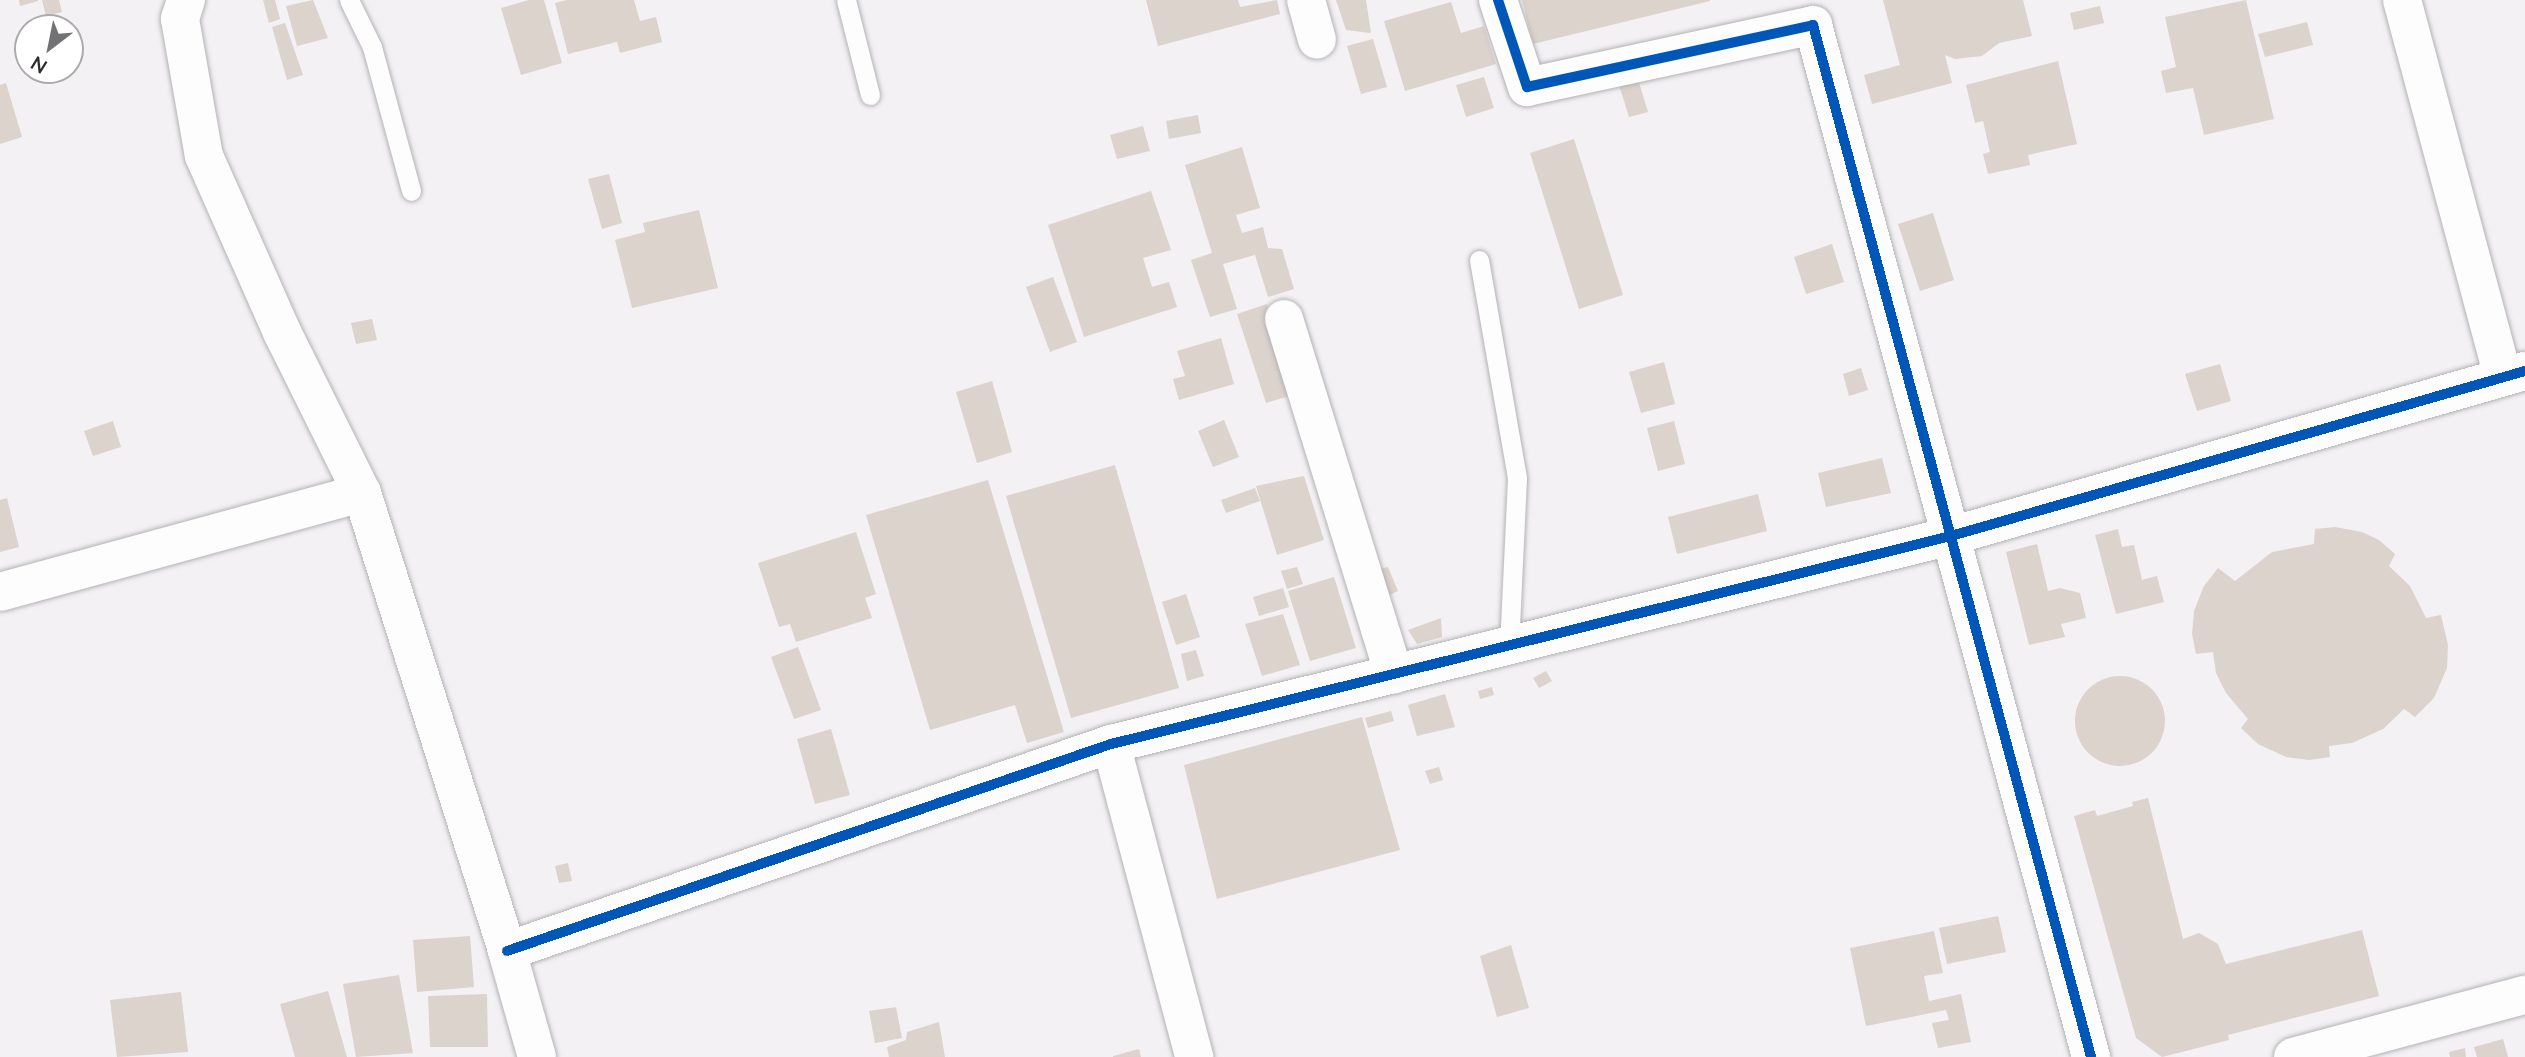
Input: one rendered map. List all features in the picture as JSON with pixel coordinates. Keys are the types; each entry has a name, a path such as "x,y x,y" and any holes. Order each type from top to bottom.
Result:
{"street":[{"path":"186,0 180,19 204,156 282,332 362,493 508,951 537,1057"},
{"path":"1306,0 1317,40"},
{"path":"1498,0 1527,86 1813,25 2091,1057"},
{"path":"508,951 1111,744 1951,536 2514,374 2402,0"},
{"path":"1284,319 1394,674"},
{"path":"0,592 362,493"},
{"path":"1111,744 1194,1057"},
{"path":"2293,1057 2525,995"}],"lane":[{"path":"349,0 372,47 411,191"},
{"path":"846,0 870,95"},
{"path":"1479,260 1517,478 1509,645"}],"building":[{"path":"19,0 38,0 38,1 20,6"},
{"path":"42,0 59,0 62,12 46,14"},
{"path":"263,0 275,0 280,19 269,23"},
{"path":"313,0 328,38 297,46 286,6"},
{"path":"529,0 544,0 562,63 521,75 501,8"},
{"path":"567,0 634,0 640,21 656,17 662,42 620,53 617,42 568,54 555,3"},
{"path":"1146,0 1238,0 1240,7 1277,0 1280,14 1158,46"},
{"path":"1336,0 1366,0 1371,33 1346,30"},
{"path":"1522,0 1710,0 1710,1 1533,44"},
{"path":"1883,0 2023,0 2032,36 1999,43 1982,56 1955,59 1945,55 1952,83 1872,104 1864,75 1900,65"},
{"path":"2246,0 2274,119 2204,135 2193,88 2166,93 2161,71 2176,67 2165,17"},
{"path":"1451,2 1461,33 1484,26 1496,64 1405,91 1384,21"},
{"path":"2100,6 2104,23 2074,30 2070,13"},
{"path":"2307,22 2313,45 2265,57 2258,34"},
{"path":"285,23 303,75 287,80 272,27"},
{"path":"1373,39 1387,87 1361,94 1347,46"},
{"path":"2058,61 2077,144 2028,155 2030,165 1988,174 1983,154 1990,152 1983,121 1975,123 1966,85"},
{"path":"1484,77 1494,108 1466,117 1456,85"},
{"path":"1638,79 1648,112 1629,117 1619,85"},
{"path":"6,83 22,137 0,144 0,85"},
{"path":"1198,115 1201,133 1169,139 1166,121"},
{"path":"1143,126 1150,151 1117,159 1110,135"},
{"path":"1574,139 1623,295 1579,309 1530,153"},
{"path":"1242,147 1260,208 1236,215 1242,233 1263,227 1268,248 1282,249 1294,289 1268,297 1255,255 1223,264 1237,309 1210,317 1191,260 1212,253 1185,165"},
{"path":"609,174 622,223 602,229 588,179"},
{"path":"1151,191 1171,250 1143,258 1152,287 1169,282 1177,307 1084,337 1048,225"},
{"path":"699,210 718,288 632,308 615,240 645,232 643,223"},
{"path":"1933,213 1954,280 1920,291 1898,224"},
{"path":"1832,244 1844,282 1806,294 1794,257"},
{"path":"1053,277 1077,342 1050,352 1026,287"},
{"path":"1267,304 1296,394 1266,403 1237,314"},
{"path":"372,319 377,340 356,344 351,323"},
{"path":"1221,338 1234,384 1179,400 1173,379 1185,376 1177,351"},
{"path":"1664,362 1675,404 1641,413 1629,372"},
{"path":"2220,364 2231,401 2197,411 2185,374"},
{"path":"1861,368 1868,390 1849,396 1843,374"},
{"path":"992,381 1012,452 977,463 956,392"},
{"path":"1224,420 1239,457 1213,467 1198,431"},
{"path":"113,421 121,447 93,456 84,431"},
{"path":"1674,421 1685,464 1658,471 1647,428"},
{"path":"1882,458 1891,493 1826,507 1818,473"},
{"path":"1115,465 1179,688 1071,718 1006,496"},
{"path":"1304,476 1324,540 1277,555 1256,486"},
{"path":"988,480 1064,732 1027,743 1015,705 930,730 866,515"},
{"path":"1255,488 1260,501 1226,513 1221,500"},
{"path":"1758,494 1767,531 1677,554 1668,517"},
{"path":"7,498 19,547 0,552 0,500"},
{"path":"2335,527 2362,532 2379,540 2395,554 2389,566 2410,586 2426,618 2441,615 2448,645 2447,668 2434,698 2415,717 2404,709 2383,729 2352,743 2329,746 2330,757 2309,760 2286,757 2258,744 2241,728 2248,719 2226,693 2216,673 2213,652 2196,654 2192,634 2194,611 2204,586 2218,568 2235,581 2272,552 2314,544 2315,529"},
{"path":"2118,529 2122,547 2134,545 2142,580 2157,576 2164,602 2116,614 2095,535"},
{"path":"856,532 876,594 865,598 872,618 796,642 790,624 779,627 758,563"},
{"path":"2037,544 2048,591 2060,588 2080,593 2086,618 2061,624 2065,637 2029,645 2006,552"},
{"path":"1297,567 1303,584 1287,589 1281,571"},
{"path":"1388,567 1398,591 1376,602 1366,572"},
{"path":"1334,577 1356,648 1310,661 1288,591"},
{"path":"1283,588 1289,607 1259,616 1253,597"},
{"path":"1186,594 1200,637 1176,645 1162,602"},
{"path":"1283,614 1300,665 1262,676 1245,624"},
{"path":"1441,618 1442,637 1417,644 1408,630"},
{"path":"798,647 821,710 794,719 771,657"},
{"path":"1196,650 1204,676 1187,681 1181,654"},
{"path":"1546,671 1552,681 1539,688 1533,678"},
{"path":"2120,676 2137,680 2152,689 2161,704 2165,721 2161,738 2152,753 2137,762 2120,766 2103,762 2088,753 2079,738 2075,721 2079,704 2088,689 2103,680"},
{"path":"1492,687 1494,695 1480,699 1478,691"},
{"path":"1445,694 1455,727 1417,736 1408,705"},
{"path":"1391,711 1394,721 1368,728 1365,718"},
{"path":"1362,717 1400,850 1217,899 1184,765"},
{"path":"831,729 850,795 815,804 797,739"},
{"path":"1439,767 1443,780 1430,784 1425,771"},
{"path":"2148,798 2183,939 2199,933 2218,944 2226,964 2362,930 2379,996 2228,1035 2229,1040 2162,1057 2136,1038 2074,816 2095,810 2097,816 2133,806 2132,802"},
{"path":"568,863 572,881 559,883 555,866"},
{"path":"1998,916 2006,952 1947,964 1939,928"},
{"path":"1934,931 1943,973 1924,976 1929,1001 1961,994 1971,1042 1938,1048 1932,1023 1949,1020 1946,1010 1866,1026 1850,948"},
{"path":"470,936 474,987 417,992 413,940"},
{"path":"1511,945 1529,1008 1497,1017 1480,956"},
{"path":"399,975 413,1053 356,1057 343,984"},
{"path":"328,991 347,1057 295,1057 280,1004"},
{"path":"181,992 188,1052 117,1057 110,1000"},
{"path":"487,994 488,1047 430,1047 428,996"},
{"path":"896,1007 902,1038 875,1043 869,1011"},
{"path":"939,1022 945,1057 889,1057 887,1047 906,1040 907,1032"},
{"path":"2503,1039 2508,1057 2477,1057 2474,1047"},
{"path":"2465,1048 2466,1057 2450,1057 2449,1052"},
{"path":"1139,1049 1141,1057 1113,1057 1113,1056"}],"cycle path":[{"path":"1498,0 1527,87 1813,25 2091,1057"},
{"path":"507,951 1111,744 1951,536 2525,371"}]}
